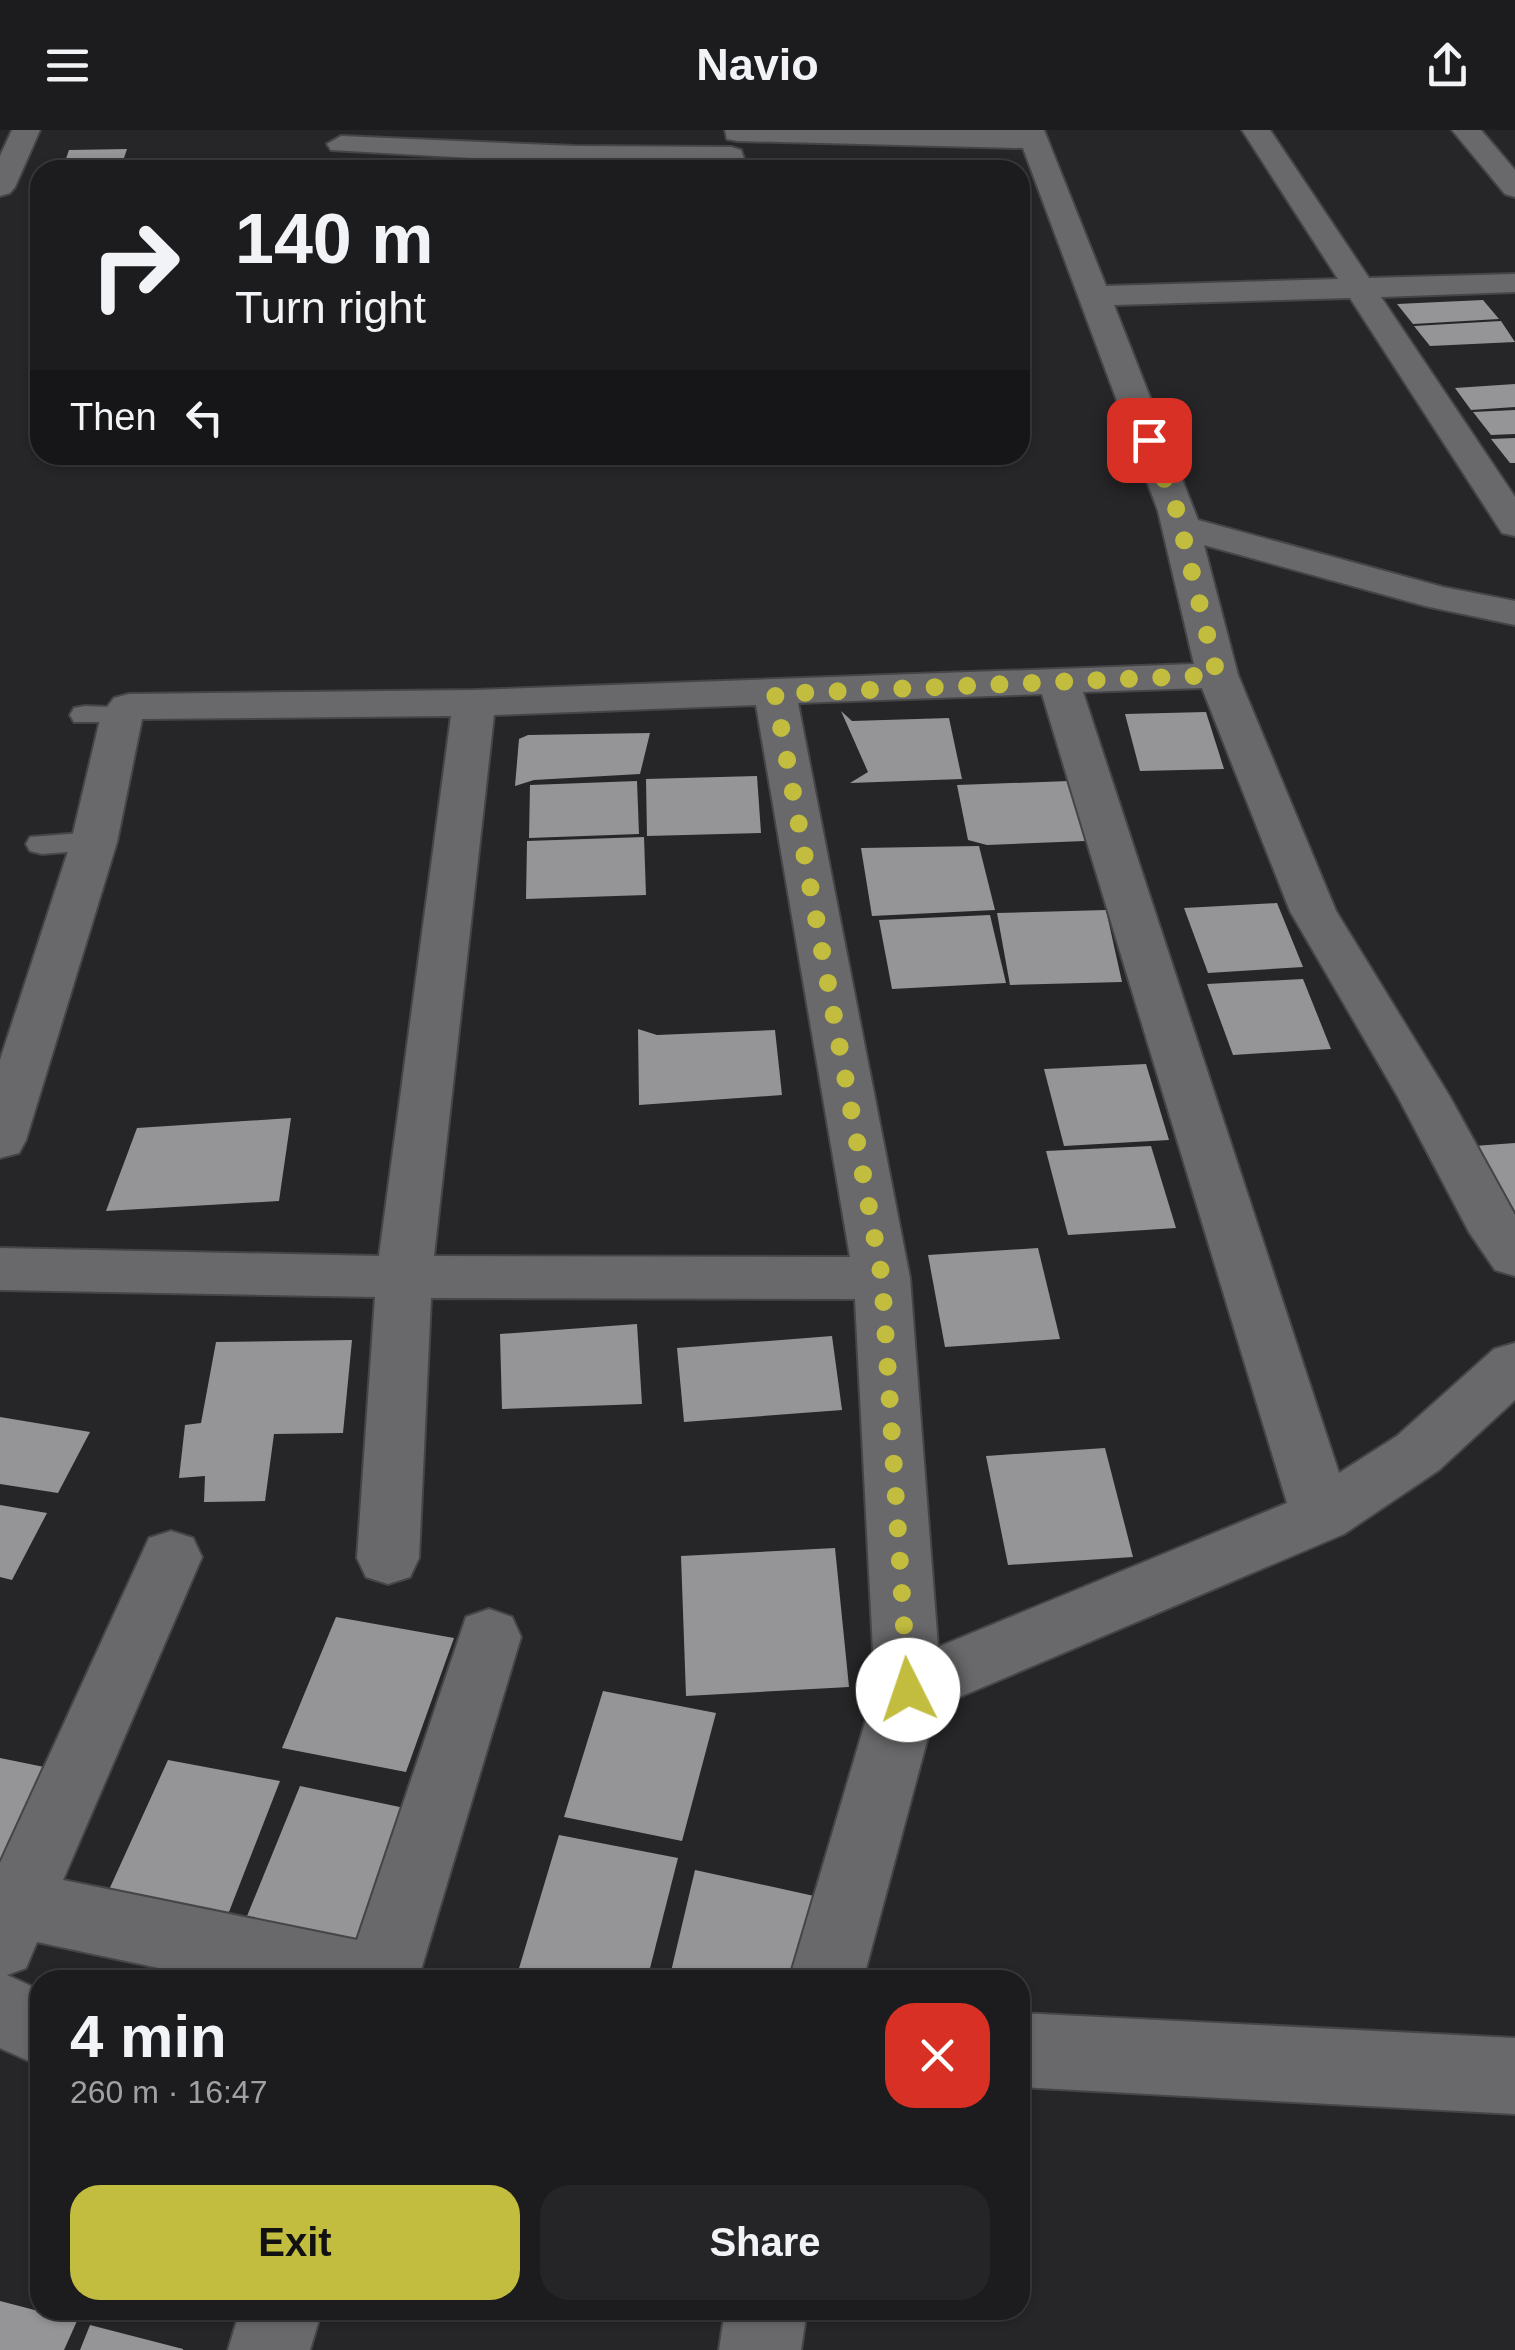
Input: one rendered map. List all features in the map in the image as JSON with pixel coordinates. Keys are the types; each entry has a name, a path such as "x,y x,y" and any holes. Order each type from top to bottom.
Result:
{"street":[{"path":"0,187 26,130"},
{"path":"1256,130 1515,525"},
{"path":"1466,130 1515,188"},
{"path":"339,137 735,147 1032,135 1181,528 1217,675 1313,912 1424,1096 1488,1218 1515,1256"},
{"path":"339,137 352,160"},
{"path":"1094,296 1515,283"},
{"path":"1181,528 1439,598 1515,612"},
{"path":"0,1140 94,842 104,715 142,705 474,704 1217,675"},
{"path":"1060,684 1322,1516"},
{"path":"775,694 882,1278 908,1690 829,1970"},
{"path":"388,1558 404,1277 474,704"},
{"path":"0,1269 404,1277 882,1278"},
{"path":"908,1690 1322,1516 1418,1453 1515,1365"},
{"path":"170,1557 8,1923 315,1970"},
{"path":"383,1970 489,1637"},
{"path":"0,2008 30,2023"},
{"path":"1030,2051 1515,2076"},
{"path":"269,2350 278,2320"},
{"path":"760,2350 764,2320"}],"lane":[{"path":"42,844 94,842"}],"building":[{"path":"127,149 123,160 66,160 69,150"},
{"path":"1483,300 1499,319 1413,324 1397,304"},
{"path":"1501,321 1515,342 1430,346 1414,326"},
{"path":"1515,384 1515,407 1471,410 1455,388"},
{"path":"1515,410 1515,434 1491,435 1473,412"},
{"path":"1515,438 1515,463 1510,463 1491,439"},
{"path":"841,711 852,721 949,718 962,779 850,783 868,772"},
{"path":"1206,712 1224,769 1140,771 1125,714"},
{"path":"650,733 640,774 534,780 515,786 519,739 528,735"},
{"path":"757,776 761,833 647,836 646,779"},
{"path":"637,781 639,834 529,838 530,785"},
{"path":"1069,781 1085,841 987,845 968,840 957,785"},
{"path":"644,837 646,895 526,899 527,841"},
{"path":"979,846 995,910 872,916 861,848"},
{"path":"1277,903 1303,967 1208,973 1184,908"},
{"path":"1106,910 1122,982 1010,985 997,913"},
{"path":"990,915 1006,983 892,989 879,920"},
{"path":"1303,979 1331,1049 1233,1055 1207,984"},
{"path":"638,1029 657,1035 775,1030 782,1095 639,1105"},
{"path":"1146,1064 1169,1140 1064,1146 1044,1069"},
{"path":"291,1118 279,1201 106,1211 137,1128"},
{"path":"1515,1143 1515,1228 1474,1146"},
{"path":"1151,1146 1176,1228 1068,1235 1046,1151"},
{"path":"1038,1248 1060,1339 945,1347 928,1255"},
{"path":"637,1324 642,1404 502,1409 500,1334"},
{"path":"832,1336 842,1410 684,1422 677,1348"},
{"path":"352,1340 343,1433 274,1434 265,1501 204,1502 205,1476 179,1478 185,1425 201,1423 216,1342"},
{"path":"0,1417 90,1432 58,1493 0,1484"},
{"path":"1105,1448 1133,1557 1008,1565 986,1456"},
{"path":"0,1505 47,1513 12,1580 0,1577"},
{"path":"835,1548 849,1687 686,1696 681,1556"},
{"path":"336,1617 454,1638 406,1772 282,1748"},
{"path":"603,1691 716,1713 682,1841 564,1817"},
{"path":"0,1758 59,1770 0,1874"},
{"path":"168,1760 280,1781 227,1917 108,1892"},
{"path":"300,1786 414,1810 365,1947 245,1921"},
{"path":"559,1835 678,1858 650,1970 518,1970"},
{"path":"695,1870 828,1899 812,1970 671,1970"},
{"path":"0,2301 30,2309 30,2320 77,2321 64,2350 0,2350"},
{"path":"90,2325 183,2349 183,2350 80,2350"}],"route":[{"path":"908,1690 882,1278 775,694 1217,675 1177,511 1149,440"}]}
